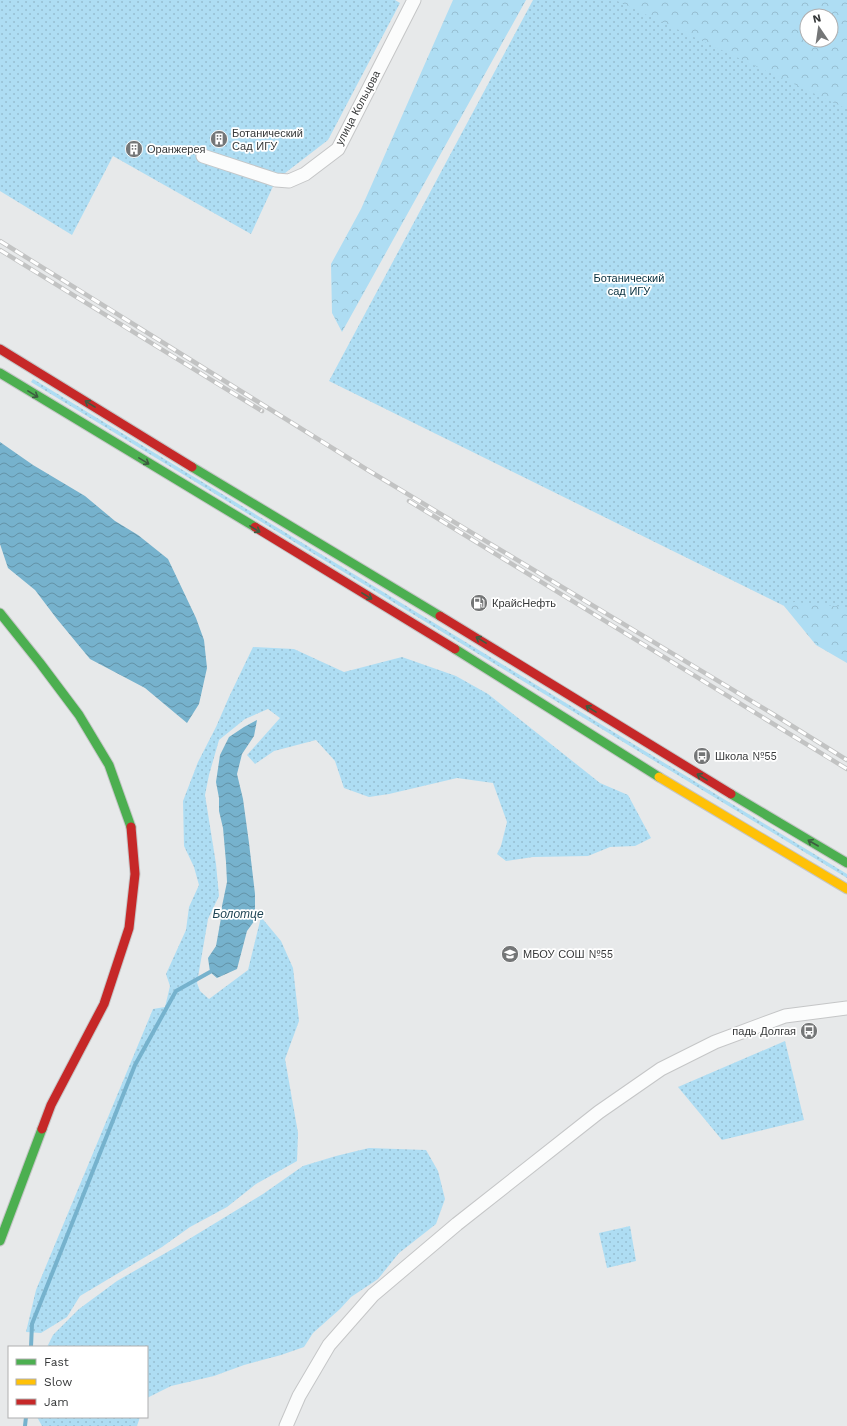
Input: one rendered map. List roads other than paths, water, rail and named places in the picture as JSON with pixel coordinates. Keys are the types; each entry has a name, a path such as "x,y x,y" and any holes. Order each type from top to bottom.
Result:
{"main road":[{"path":"0,349 209,478 488,644 647,744 847,863"},
{"path":"0,373 478,663 635,762 847,889"},
{"path":"0,613 79,715 110,765 132,830 135,874 129,928 104,1004 51,1105 0,1241"}],"street":[{"name":"улица Кольцова","path":"203,156 276,180 289,181 305,174 338,149 414,0"},
{"path":"286,1426 299,1396 329,1345 373,1295 457,1224 599,1112 661,1069 715,1042 784,1016 847,1008"}],"water":[{"path":"0,442 33,465 85,496 115,521 138,535 168,559 196,618 204,640 207,668 199,704 187,723 145,688 90,659 35,590 8,568 0,544"},
{"name":"Болотце","path":"257,720 254,736 242,754 237,774 243,799 249,843 255,894 255,920 247,931 237,969 217,978 210,972 208,958 216,946 227,882 223,828 219,811 219,798 216,782 220,755 229,737"}],"waterway":[{"path":"31,1346 32,1324 135,1065 176,991 210,972"},
{"path":"25,1426 26,1418"}],"railway":[{"path":"0,241 366,469 847,760"},
{"path":"0,250 262,411"},
{"path":"409,501 847,769"}],"place":[{"name":"Ботанический Сад ИГУ","path":"219,139"},
{"name":"Оранжерея","path":"134,149"},
{"name":"КрайсНефть","path":"479,603"},
{"name":"Школа №55","path":"702,756"},
{"name":"МБОУ СОШ №55","path":"510,954"},
{"name":"падь Долгая","path":"809,1031"}],"park label":[{"name":"Ботанический сад ИГУ","path":"629,284"}]}
